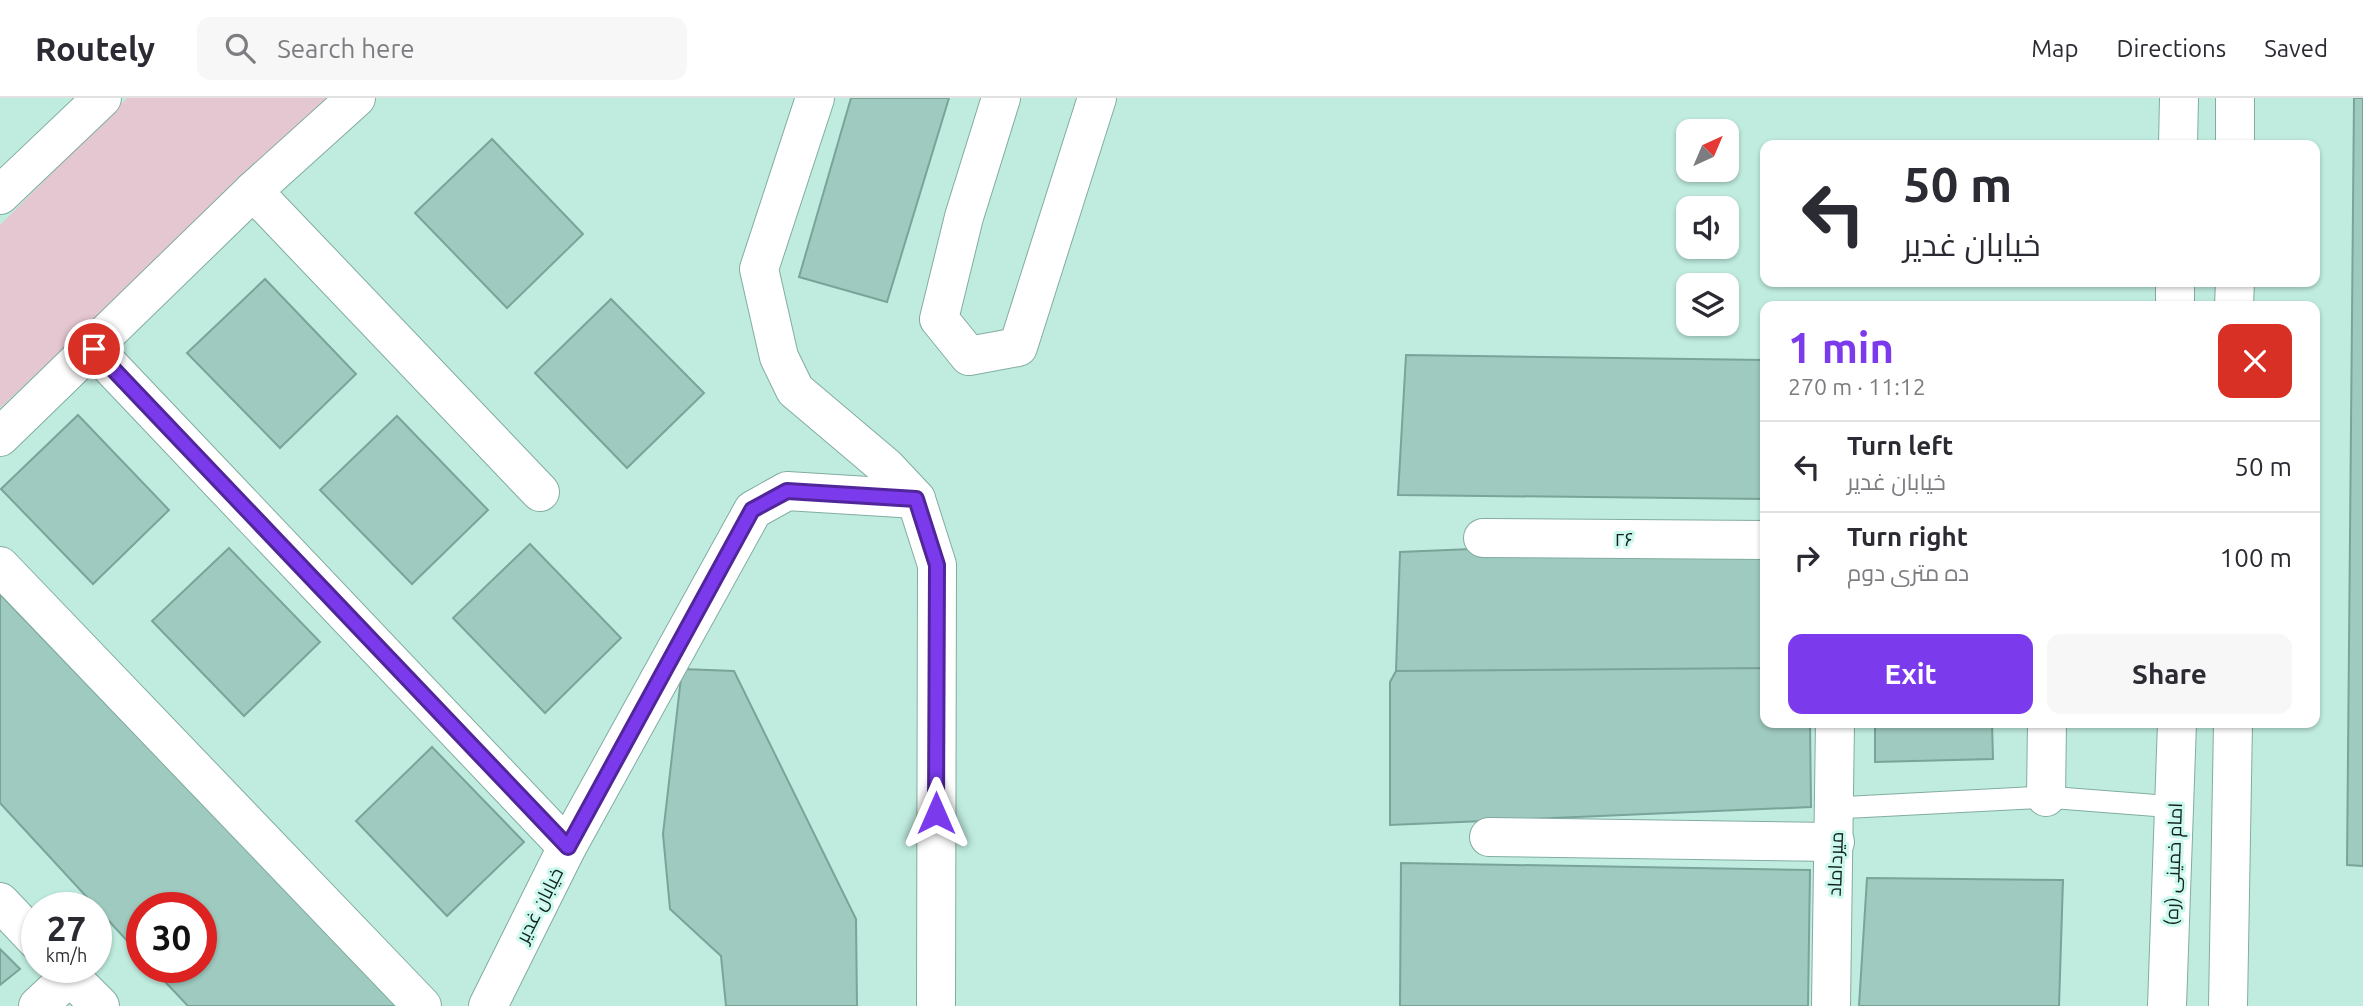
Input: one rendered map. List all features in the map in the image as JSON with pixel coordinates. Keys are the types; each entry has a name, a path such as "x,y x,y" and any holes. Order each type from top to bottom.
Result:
{"street":[{"path":"0,195 102,98"},
{"path":"0,437 94,349 253,191 356,98"},
{"path":"815,98 759,269 779,357 794,390 886,467 916,499 937,565 936,1006"},
{"path":"1001,98 964,217 939,319 969,355 1018,347 1097,98"},
{"path":"2178,140 2179,98"},
{"path":"2235,98 2235,140"},
{"path":"253,191 540,492"},
{"path":"94,349 568,847"},
{"name":"خیابان غدیر","path":"488,1006 568,847 752,510 787,491 916,499"},
{"name":"۲۶","path":"1483,537 1760,540"},
{"path":"0,565 422,1006"},
{"name":"میرداماد","path":"1831,1006 1836,825 1835,728"},
{"path":"2046,797 2047,728"},
{"name":"امام خمینی (ره)","path":"2168,1006 2177,728"},
{"path":"2228,1006 2233,728"},
{"path":"1489,837 1836,825"},
{"path":"0,902 21,924"},
{"path":"38,1006 57,983"},
{"path":"77,983 100,1006"}],"lane":[{"path":"1836,825 2046,797 2175,807"}],"shaded area":[{"path":"127,98 328,98 0,408 0,225"}],"building":[{"path":"851,98 949,98 887,302 799,277"},
{"path":"2354,98 2363,98 2363,866 2347,865"},
{"path":"492,139 583,234 507,308 415,213"},
{"path":"265,279 356,374 280,448 187,353"},
{"path":"611,299 704,393 627,468 535,373"},
{"path":"1406,355 1760,360 1760,499 1398,495"},
{"path":"78,415 169,510 93,584 1,489"},
{"path":"397,416 488,510 412,584 320,490"},
{"path":"1760,537 1760,674 1396,671 1400,552"},
{"path":"530,544 621,638 545,713 453,618"},
{"path":"229,548 320,642 244,716 152,621"},
{"path":"0,594 398,1006 188,1006 166,983 217,983 217,892 126,892 126,940 112,924 112,892 82,892 0,803"},
{"path":"1760,668 1760,728 1810,728 1811,807 1390,825 1390,682 1396,671"},
{"path":"682,669 734,671 856,919 857,1006 726,1006 721,956 670,909 663,834"},
{"path":"1875,728 1992,728 1993,759 1875,762"},
{"path":"432,747 524,842 447,916 356,821"},
{"path":"1401,863 1810,870 1808,1006 1400,1006"},
{"path":"1867,878 2063,880 2059,1006 1859,1006"},
{"path":"0,949 20,969 0,985"}],"route":[{"path":"94,349 568,847 752,510 787,491 916,499 937,565 936,813"}]}
